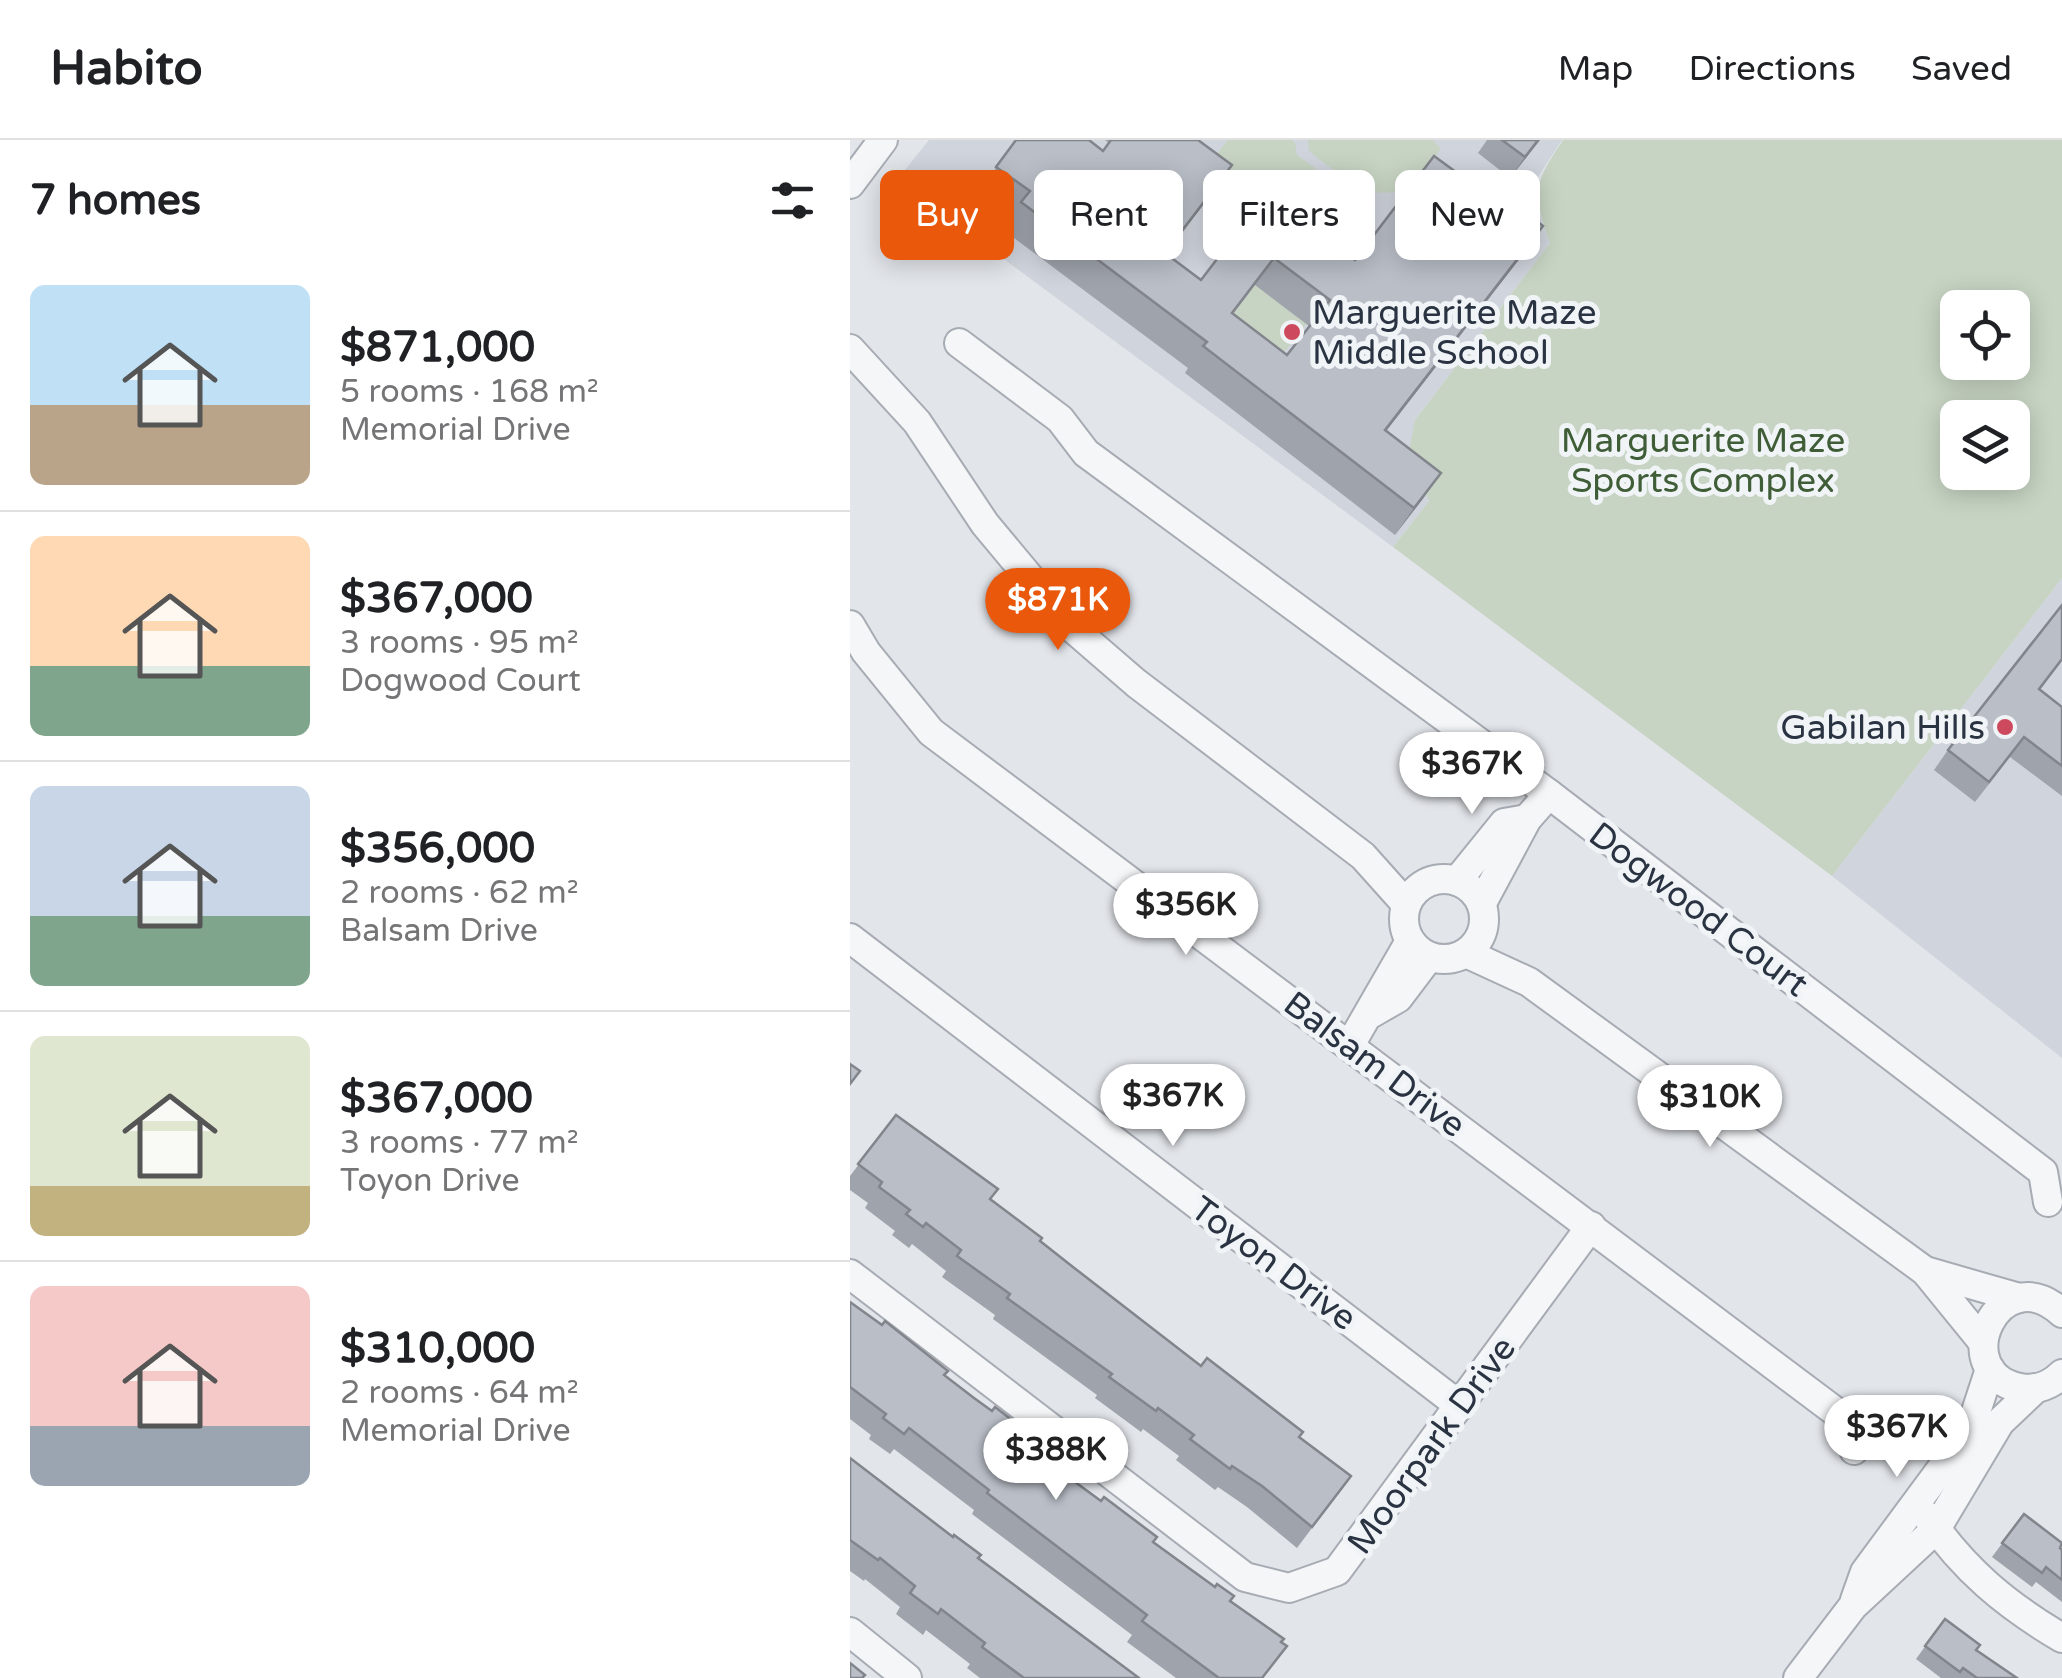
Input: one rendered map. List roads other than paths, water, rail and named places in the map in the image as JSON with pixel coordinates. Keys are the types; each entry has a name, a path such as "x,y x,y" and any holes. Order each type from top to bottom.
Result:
{"street":[{"path":"850,184 884,140"},
{"name":"Dogwood Court","path":"959,343 1060,419 1086,452 1549,794 2043,1172 2048,1202"},
{"path":"850,350 918,422 985,524 1070,626 1136,683 1364,856 1406,904"},
{"name":"Balsam Drive","path":"850,625 866,652 931,732 1848,1421 1854,1450"},
{"path":"1527,818 1504,823 1443,881 1412,893 1406,904 1404,930 1420,949 1454,958 1477,929 1527,818 1549,794"},
{"path":"1364,856 1474,892 1477,929 1528,982 1924,1271 1982,1340 1990,1369 1970,1430 1865,1572 1854,1606"},
{"name":"Toyon Drive","path":"850,938 1460,1406"},
{"path":"1350,1045 1367,1016 1420,949"},
{"name":"Moorpark Drive","path":"850,1274 1245,1577 1290,1588 1337,1571 1590,1226"},
{"path":"1924,1271 2018,1298 2057,1303"},
{"path":"1982,1340 1994,1314 2018,1298"},
{"path":"1990,1369 2013,1387 2036,1388"},
{"path":"1798,1678 1854,1606 1936,1530 2000,1422 2036,1388 2062,1374"},
{"path":"1917,1502 1964,1566 2062,1638"},
{"path":"850,1632 906,1676"}],"place":[{"name":"Marguerite Maze Middle School","path":"1292,332"},
{"name":"Gabilan Hills","path":"2005,727"}],"park label":[{"name":"Marguerite Maze Sports Complex","path":"1703,460"}]}
